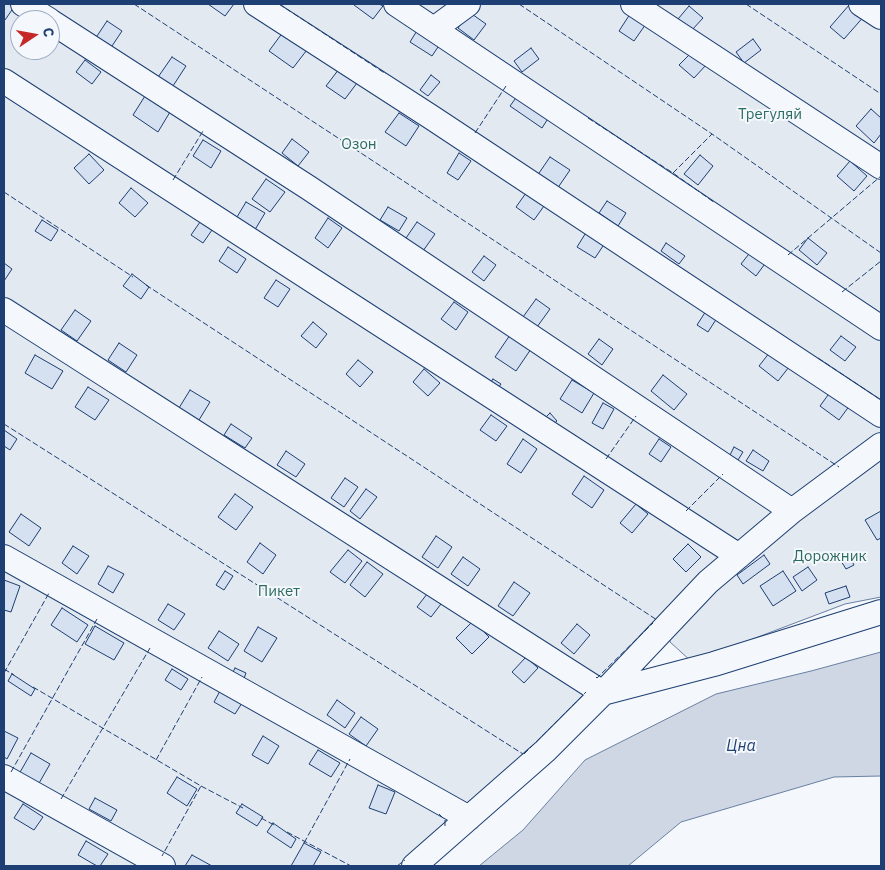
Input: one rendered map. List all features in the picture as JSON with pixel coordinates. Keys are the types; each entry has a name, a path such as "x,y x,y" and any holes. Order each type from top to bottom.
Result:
{"street":[{"path":"256,4 440,123 881,415"},
{"path":"396,4 881,328"},
{"path":"434,29 468,4"},
{"path":"633,4 881,167"},
{"path":"861,4 881,17"},
{"path":"60,27 309,188 792,511"},
{"path":"4,81 740,556"},
{"path":"4,310 602,693 714,664 881,612"},
{"path":"414,866 545,751 708,582 792,511 881,445"},
{"path":"4,557 469,818"},
{"path":"4,777 163,866"}],"green space":[{"name":"Озон","path":"4,4 393,4 881,331 881,437 735,550 4,77"},
{"name":"Трегуляй","path":"404,4 881,4 881,322"},
{"name":"Пикет","path":"4,87 729,555 559,722 402,866 4,866"},
{"name":"Дорожник","path":"881,456 881,597 845,604 692,662 670,642 668,630 805,513"}],"water":[{"name":"Цна","path":"881,652 881,776 834,777 681,822 628,866 479,866 523,830 585,760 716,694"}],"building":[{"path":"4,4 9,4 14,7 4,19"},
{"path":"208,4 234,4 225,16"},
{"path":"355,4 379,4 383,6 373,19"},
{"path":"850,4 866,14 844,39 830,27"},
{"path":"689,6 703,18 692,30 678,19"},
{"path":"632,11 648,21 634,41 619,31"},
{"path":"469,12 486,24 474,40 458,28"},
{"path":"107,21 122,31 110,49 95,39"},
{"path":"286,28 310,46 293,68 269,51"},
{"path":"418,29 440,44 432,56 410,42"},
{"path":"753,39 761,50 744,63 736,52"},
{"path":"531,48 539,59 522,72 514,61"},
{"path":"693,51 707,64 694,78 679,65"},
{"path":"172,57 186,66 171,89 156,80"},
{"path":"85,60 101,72 92,84 76,72"},
{"path":"339,69 357,83 345,99 326,86"},
{"path":"431,75 440,82 428,96 420,90"},
{"path":"518,95 549,117 542,128 510,106"},
{"path":"145,96 170,112 158,132 133,115"},
{"path":"871,109 881,118 881,134 874,143 856,126"},
{"path":"399,113 419,126 406,146 385,132"},
{"path":"292,139 309,152 298,166 282,153"},
{"path":"203,140 221,151 211,168 193,156"},
{"path":"459,153 471,161 458,180 447,173"},
{"path":"89,154 104,170 89,184 74,168"},
{"path":"700,155 713,166 698,185 684,174"},
{"path":"550,157 570,170 557,189 537,176"},
{"path":"850,161 867,176 854,191 837,176"},
{"path":"266,179 285,192 270,212 252,199"},
{"path":"131,188 148,203 135,217 119,203"},
{"path":"526,193 544,206 534,220 516,207"},
{"path":"607,201 626,213 618,226 599,213"},
{"path":"246,202 265,213 253,233 234,222"},
{"path":"388,207 407,218 399,231 380,220"},
{"path":"328,218 342,228 328,248 315,238"},
{"path":"42,220 58,230 51,241 35,231"},
{"path":"200,222 212,230 203,243 191,235"},
{"path":"417,222 435,234 423,251 406,238"},
{"path":"587,231 605,243 595,258 577,247"},
{"path":"808,238 827,253 817,265 799,250"},
{"path":"666,243 685,256 679,264 661,251"},
{"path":"228,247 246,259 237,273 219,261"},
{"path":"752,250 767,261 756,276 741,264"},
{"path":"484,256 496,265 484,281 472,272"},
{"path":"4,263 12,269 4,281"},
{"path":"132,274 149,287 141,299 123,286"},
{"path":"276,280 290,289 278,307 264,298"},
{"path":"536,299 550,309 537,327 523,317"},
{"path":"454,302 468,312 456,330 441,319"},
{"path":"75,310 91,321 77,341 61,330"},
{"path":"706,311 717,318 708,332 697,325"},
{"path":"313,322 327,334 316,348 301,336"},
{"path":"510,335 531,349 516,371 495,357"},
{"path":"841,336 856,347 845,361 830,350"},
{"path":"599,339 613,349 602,365 588,354"},
{"path":"119,343 137,355 126,372 108,360"},
{"path":"770,352 789,367 778,381 759,366"},
{"path":"35,355 63,371 52,389 25,373"},
{"path":"358,360 373,372 360,387 346,374"},
{"path":"424,369 440,383 428,396 413,382"},
{"path":"663,375 687,394 674,410 651,391"},
{"path":"493,379 501,384 496,391 488,386"},
{"path":"572,380 594,393 582,413 560,399"},
{"path":"88,387 109,400 95,420 75,407"},
{"path":"190,390 210,402 199,420 179,408"},
{"path":"831,391 850,405 839,420 820,406"},
{"path":"603,403 614,409 603,429 592,423"},
{"path":"550,413 557,421 550,427 543,420"},
{"path":"491,415 507,426 496,441 480,430"},
{"path":"231,424 252,438 245,448 224,435"},
{"path":"4,430 17,439 10,450 4,446"},
{"path":"523,439 537,449 521,473 507,464"},
{"path":"659,439 671,447 661,462 649,454"},
{"path":"734,447 743,452 738,460 730,455"},
{"path":"753,450 769,461 763,471 746,461"},
{"path":"286,451 305,464 296,477 277,465"},
{"path":"584,476 604,490 592,508 572,494"},
{"path":"345,478 358,487 344,507 331,498"},
{"path":"366,489 377,497 360,519 350,511"},
{"path":"235,494 253,507 236,530 218,517"},
{"path":"636,504 648,514 632,533 620,523"},
{"path":"881,511 881,538 877,540 865,520"},
{"path":"21,514 41,528 29,546 9,532"},
{"path":"436,536 452,547 438,568 422,557"},
{"path":"260,543 276,555 263,574 247,562"},
{"path":"688,544 701,557 686,572 673,559"},
{"path":"73,546 89,556 77,574 62,563"},
{"path":"348,550 362,561 345,583 330,572"},
{"path":"764,555 770,564 743,584 737,575"},
{"path":"849,556 854,565 846,569 841,561"},
{"path":"463,557 480,569 468,586 451,574"},
{"path":"367,562 383,574 365,597 350,585"},
{"path":"108,566 124,574 113,593 98,584"},
{"path":"808,567 817,580 802,591 793,577"},
{"path":"225,571 233,576 224,590 216,585"},
{"path":"783,571 796,591 773,606 760,586"},
{"path":"4,580 20,586 11,612 4,610"},
{"path":"514,582 530,593 513,616 498,606"},
{"path":"846,586 850,597 829,604 825,593"},
{"path":"427,594 441,604 431,617 417,607"},
{"path":"168,604 185,614 174,630 158,620"},
{"path":"62,608 88,625 77,642 51,625"},
{"path":"473,621 489,637 472,654 456,638"},
{"path":"577,624 590,635 574,654 561,643"},
{"path":"95,626 124,643 114,660 85,644"},
{"path":"258,627 277,638 262,662 244,651"},
{"path":"219,631 239,644 228,661 208,648"},
{"path":"526,657 538,668 524,683 512,672"},
{"path":"235,668 246,673 243,681 231,676"},
{"path":"172,669 188,679 181,690 165,680"},
{"path":"12,674 35,689 31,696 8,681"},
{"path":"220,691 242,703 235,714 214,702"},
{"path":"337,700 355,713 345,728 327,715"},
{"path":"361,717 378,729 366,746 349,734"},
{"path":"4,731 18,738 7,759 4,757"},
{"path":"263,736 279,746 268,764 252,755"},
{"path":"318,750 340,763 331,777 309,764"},
{"path":"31,753 50,764 38,785 19,774"},
{"path":"177,777 197,789 187,806 167,793"},
{"path":"378,785 395,792 386,814 369,808"},
{"path":"95,798 117,810 111,821 89,809"},
{"path":"23,804 43,817 34,830 14,818"},
{"path":"242,804 263,817 257,826 236,813"},
{"path":"273,823 296,839 291,848 267,832"},
{"path":"86,841 108,854 100,866 78,855"},
{"path":"304,843 321,852 313,866 291,866"},
{"path":"192,855 212,866 185,866"}],"fence":[{"path":"134,4 839,467"},
{"path":"279,4 386,74"},
{"path":"519,4 712,134 881,253"},
{"path":"746,4 881,94"},
{"path":"475,133 506,86"},
{"path":"588,118 673,173 715,203"},
{"path":"173,180 203,131"},
{"path":"673,173 712,134"},
{"path":"788,255 881,176"},
{"path":"4,192 133,277"},
{"path":"842,292 881,261"},
{"path":"146,285 657,620"},
{"path":"818,358 881,400"},
{"path":"606,459 636,416"},
{"path":"4,424 523,754"},
{"path":"686,511 723,474"},
{"path":"4,673 49,593"},
{"path":"11,772 97,619"},
{"path":"596,677 653,623"},
{"path":"61,799 150,648"},
{"path":"4,669 14,675"},
{"path":"156,760 202,677"},
{"path":"33,687 201,786 162,856"},
{"path":"524,754 586,692"},
{"path":"304,843 350,759"},
{"path":"201,786 243,808"},
{"path":"439,814 445,820 445,826"},
{"path":"261,818 274,825"},
{"path":"287,832 351,866"},
{"path":"397,866 405,860"}]}
